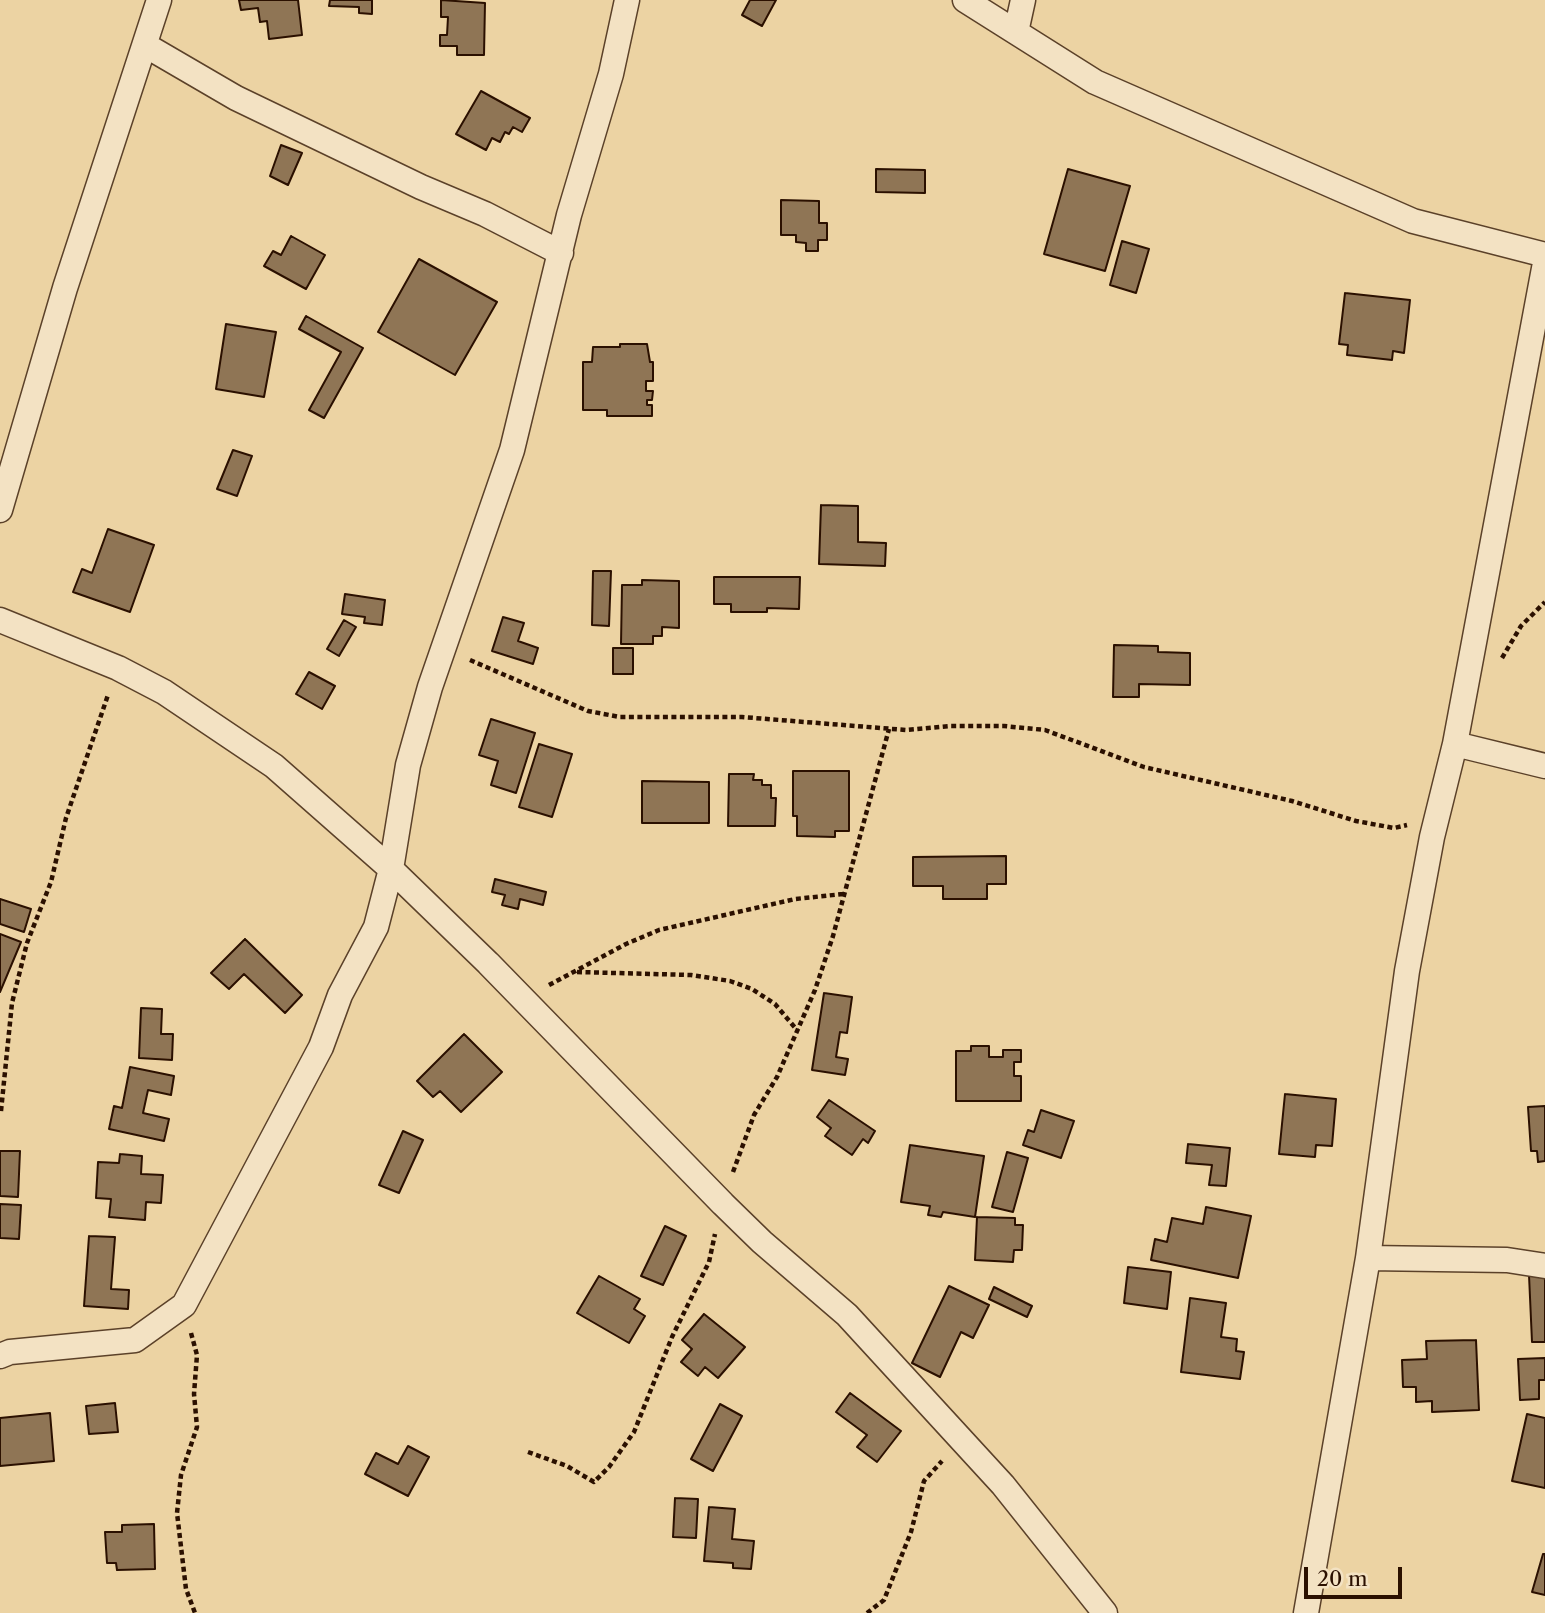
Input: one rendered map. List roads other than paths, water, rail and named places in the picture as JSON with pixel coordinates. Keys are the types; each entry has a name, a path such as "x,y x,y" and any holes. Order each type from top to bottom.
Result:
{"street":[{"path":"0,510 65,288 159,0"},
{"path":"0,1356 10,1352 135,1340 184,1305 321,1046 340,995 376,927 391,869 408,765 443,649 512,450 569,215 611,74 628,0"},
{"path":"965,0 1095,82 1413,221 1545,256"},
{"path":"1016,32 1023,0"},
{"path":"145,45 236,98 421,187 485,214 561,253"},
{"path":"1306,1613 1368,1258 1407,971 1432,837 1455,744 1545,263"},
{"path":"0,620 118,668 164,692 274,766 391,869 488,963 723,1204 762,1242 847,1315 1003,1485 1105,1613"},
{"path":"1455,744 1545,766"},
{"path":"1368,1258 1507,1261 1545,1266"}]}
